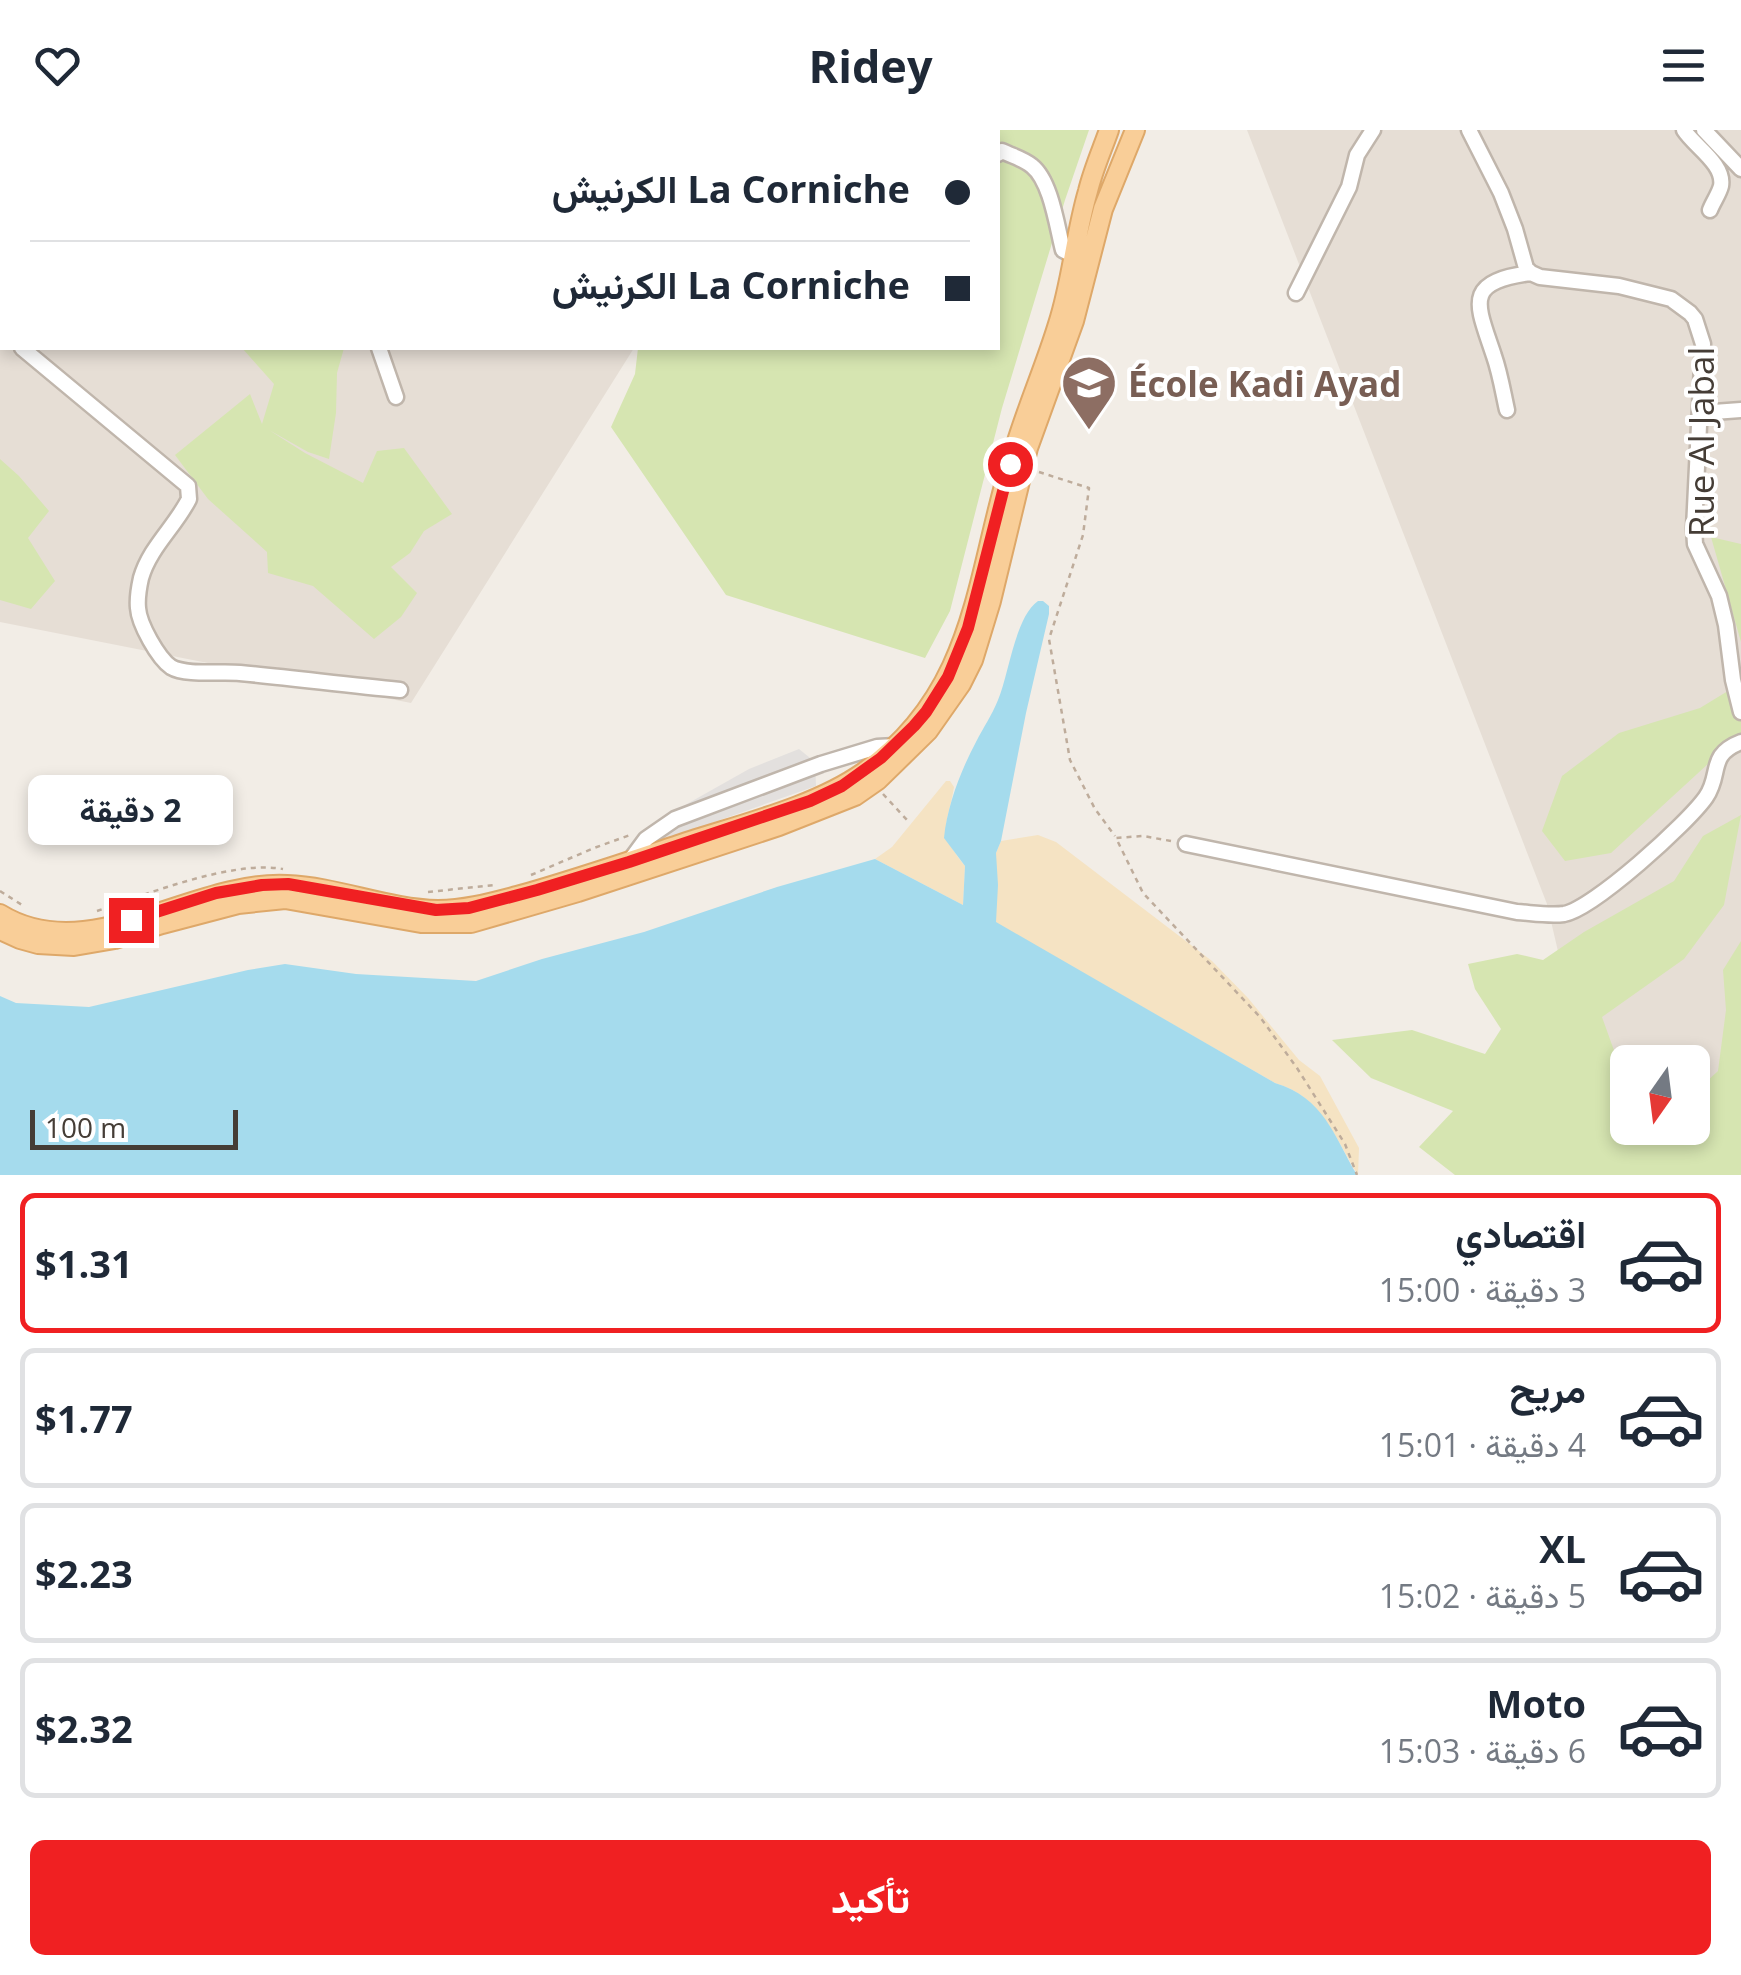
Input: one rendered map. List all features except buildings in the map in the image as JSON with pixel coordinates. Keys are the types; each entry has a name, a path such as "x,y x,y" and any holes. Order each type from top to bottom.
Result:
{"main road":[{"path":"0,930 38,944 74,946 115,940 238,904 285,900 421,923 471,923 736,841 855,796 890,769 928,731 962,684 973,660 1025,458 1066,346 1088,191 1109,130"},
{"path":"0,914 41,930 81,932 216,893 288,884 419,908 469,908 629,862 810,801 866,771 926,712 964,643 1010,464 1081,260 1135,130"}],"street":[{"path":"1296,293 1349,187 1356,155 1373,130"},
{"path":"1469,130 1501,194 1531,274 1493,281 1482,293 1478,312 1507,410"},
{"path":"1684,130 1717,168 1721,179 1710,210"},
{"path":"1704,130 1741,169"},
{"path":"1000,152 1032,165 1042,177 1063,250 1081,260"},
{"name":"Rue Al Jabal","path":"1531,274 1619,286 1670,299 1695,320 1703,344 1694,528 1696,544 1719,596 1741,712"},
{"path":"24,350 188,486 189,499 144,568 138,598 141,622 167,664 189,672 237,672 400,690"},
{"path":"381,350 396,397"},
{"path":"1700,413 1741,410"},
{"path":"1186,844 1517,912 1566,914 1602,892 1675,832 1710,792 1719,756 1741,742"},
{"path":"629,862 646,839 665,824 821,764 878,747 895,746"}],"path":[{"path":"1033,470 1090,488 1082,535 1049,639 1070,760 1143,893 1260,1018 1345,1144 1358,1175"},
{"path":"882,793 908,820"},
{"path":"528,876 633,834"},
{"path":"1116,838 1142,836 1186,844"},
{"path":"418,894 499,884"},
{"path":"0,891 25,907"}],"shaded area":[{"path":"1247,130 1741,130 1741,1175 1610,1175 1547,904"},
{"path":"0,350 633,350 411,703 0,622"},
{"path":"799,749 815,762 816,786 638,849 639,836 678,809 749,769"}],"green space":[{"path":"1000,130 1089,130 1002,408 950,611 925,658 726,595 611,427 635,374 638,350 1000,350"},
{"path":"244,350 343,350 337,373 329,459 269,430 305,453 363,483 377,451 404,448 452,514 424,531 410,553 391,567 417,593 401,617 374,639 313,586 268,573 267,552 208,499 175,455 250,394 262,424 274,384"},
{"path":"0,459 49,511 28,538 55,581 31,609 0,600"},
{"path":"1711,537 1741,544 1741,642"},
{"path":"1741,683 1741,752 1709,763 1611,853 1565,861 1542,831 1562,776 1619,733 1700,708"},
{"path":"1741,815 1724,905 1684,959 1602,1017 1612,1045 1610,1145 1710,1145 1710,1078 1718,1071 1726,1010 1723,970 1741,941 1741,1175 1455,1175 1419,1147 1453,1111 1371,1078 1332,1040 1412,1030 1485,1054 1501,1029 1475,989 1468,964 1517,954 1543,960 1674,881 1703,836"}],"sand":[{"path":"946,781 954,787 947,836 965,866 963,905 875,859 892,847"},
{"path":"1038,835 1056,842 1212,961 1248,998 1299,1060 1320,1076 1359,1148 1358,1175 1325,1120 1304,1098 996,923 996,853 1001,841"}],"water":[{"path":"1038,601 1049,606 1049,614 996,853 996,922 1305,1098 1325,1119 1357,1175 0,1175 0,996 16,1003 89,1007 285,964 356,974 476,981 875,859 963,905 965,866 944,838 948,813 965,764 998,700 1024,620"}],"place":[{"name":"École Kadi Ayad","path":"1089,432"}],"route":[{"path":"131,920 216,893 288,884 402,906 469,908 629,862 810,801 842,786 866,771 914,726 948,677 968,628 1010,464"}]}
